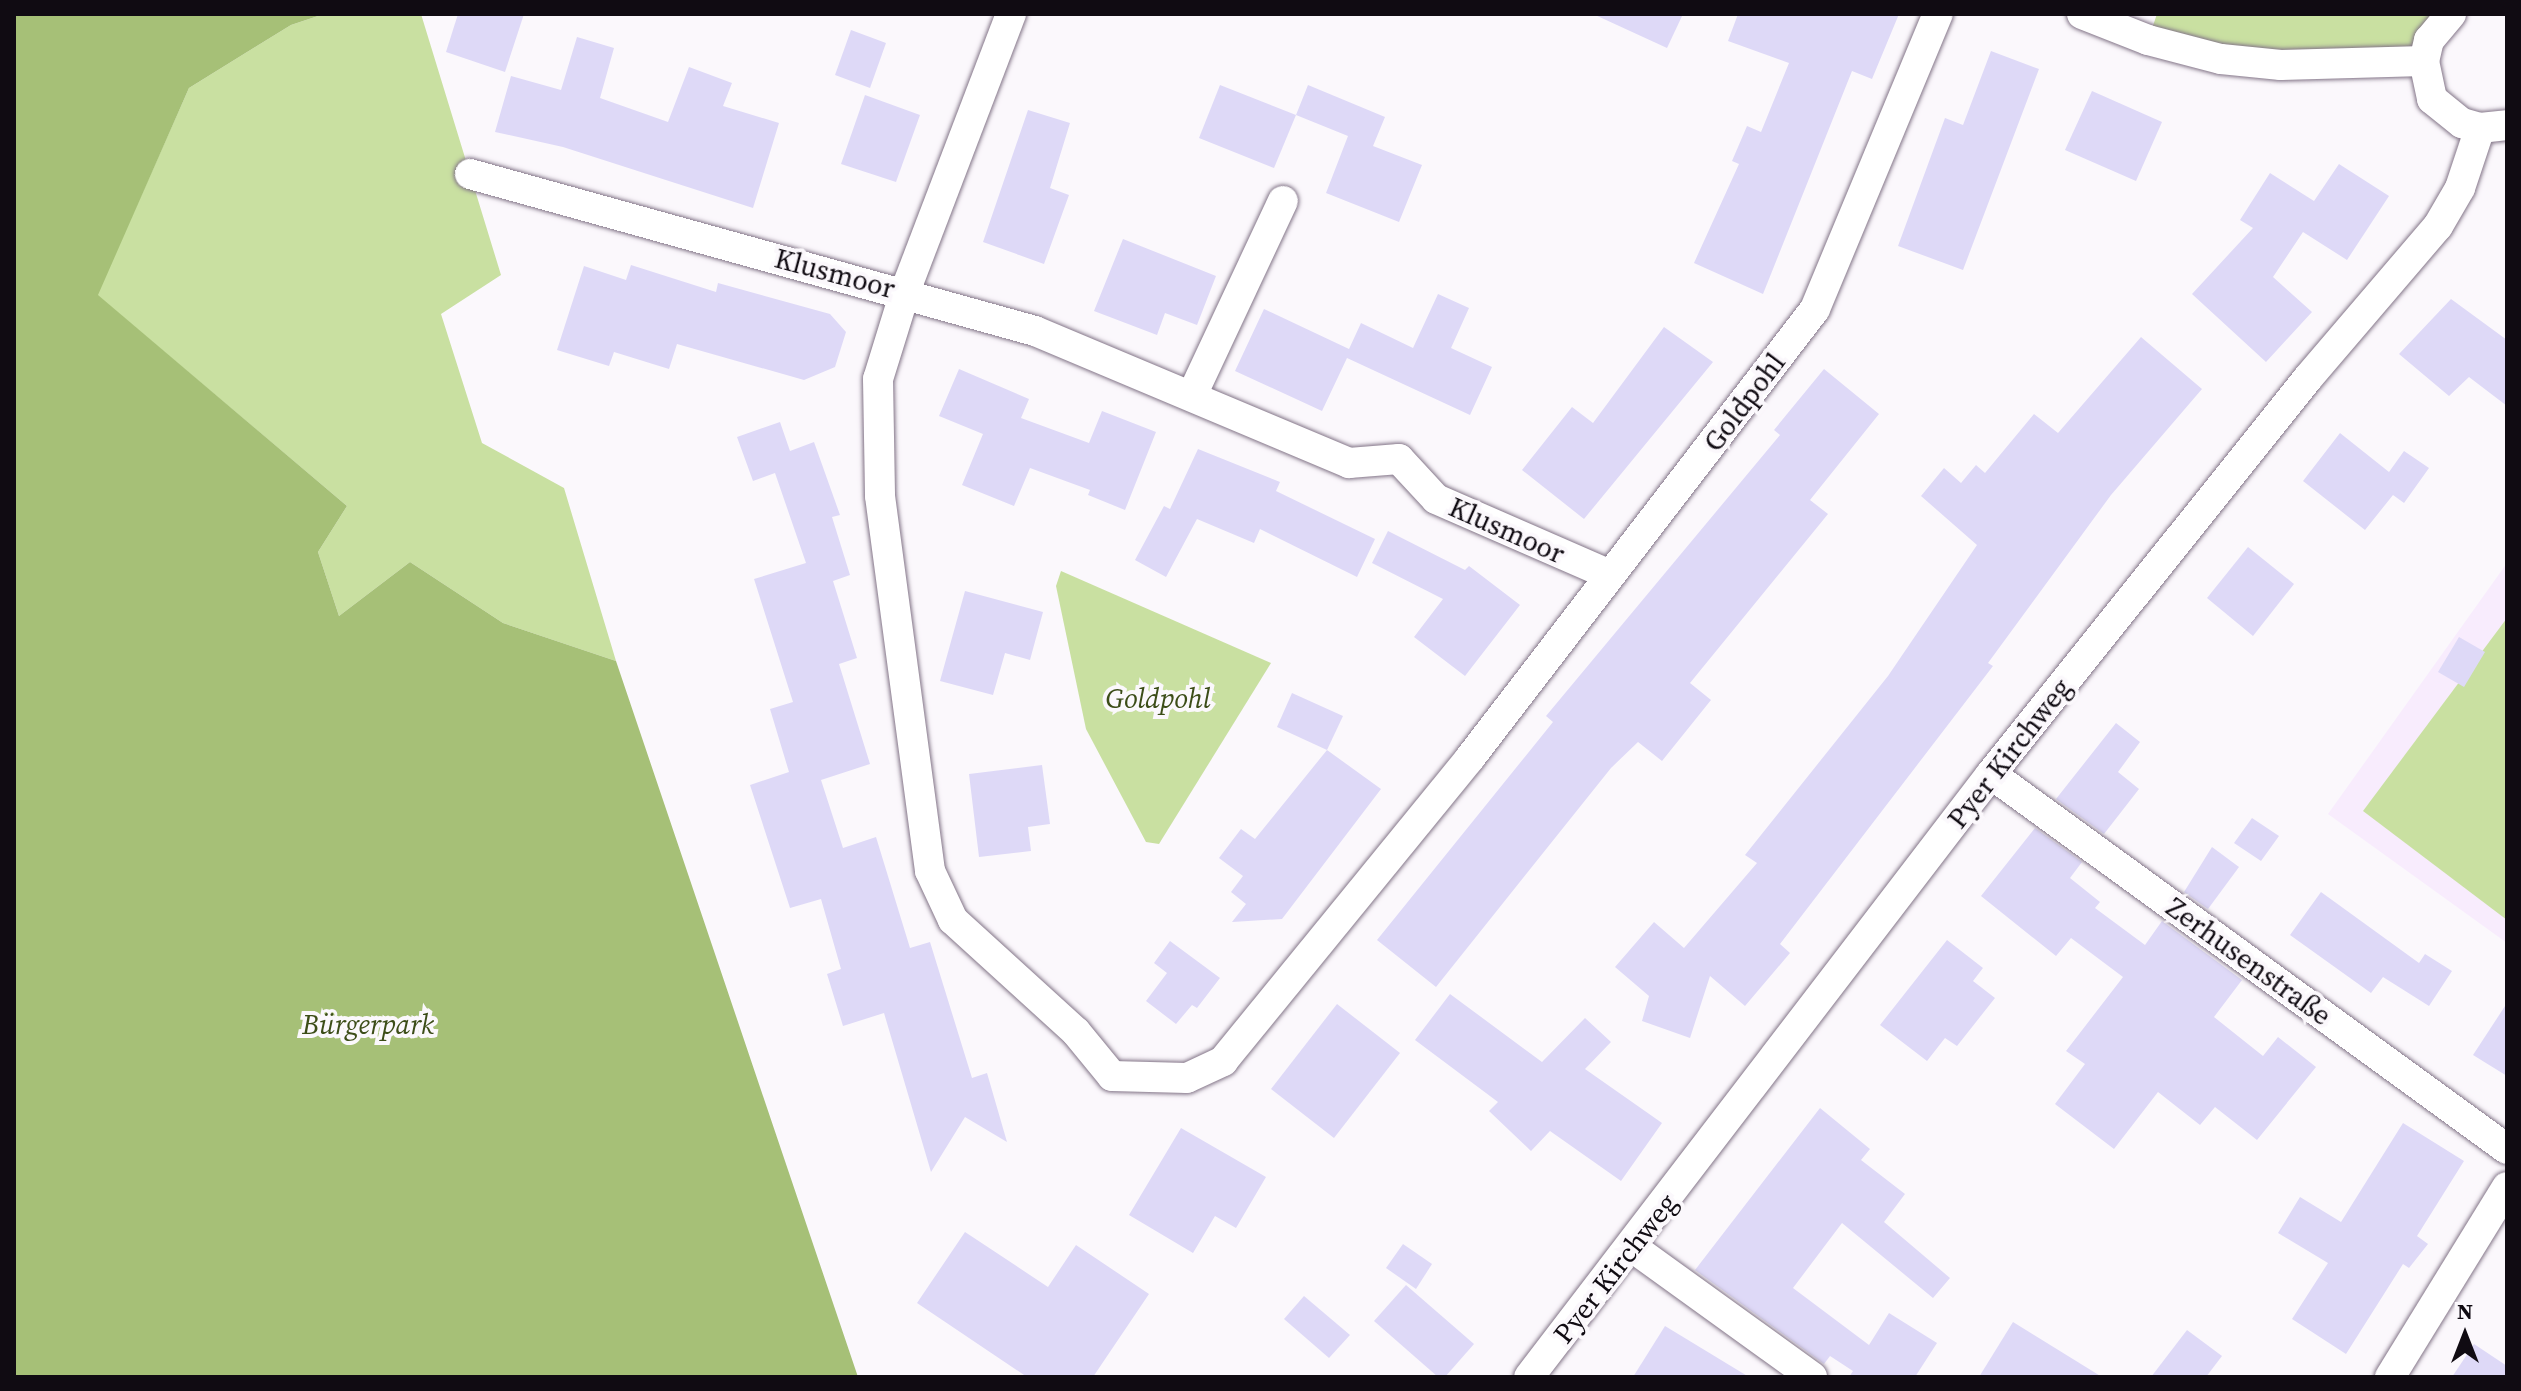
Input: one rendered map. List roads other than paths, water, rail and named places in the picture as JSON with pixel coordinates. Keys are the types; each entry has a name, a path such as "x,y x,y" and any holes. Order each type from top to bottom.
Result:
{"street":[{"name":"Goldpohl","path":"1011,14 905,292 878,379 880,496 930,871 953,920 1076,1032 1112,1076 1187,1078 1223,1061 1610,575 1815,309 1938,14"},
{"path":"2082,14 2148,40 2221,59 2281,65 2424,61 2429,40 2451,14"},
{"name":"Pyer Kirchweg","path":"1529,1377 1632,1247 1991,774 2308,378 2438,226 2494,127 2462,123 2432,99 2424,61"},
{"name":"Klusmoor","path":"470,174 905,292 1035,331 1193,393 1349,463 1399,459 1436,499 1610,575"},
{"path":"1193,393 1283,201"},
{"name":"Zerhusenstraße","path":"1991,774 2507,1149"},
{"path":"2390,1377 2507,1187"},
{"path":"1632,1247 1812,1377"}],"park label":[{"name":"Bürgerpark","path":"368,1024"}]}
